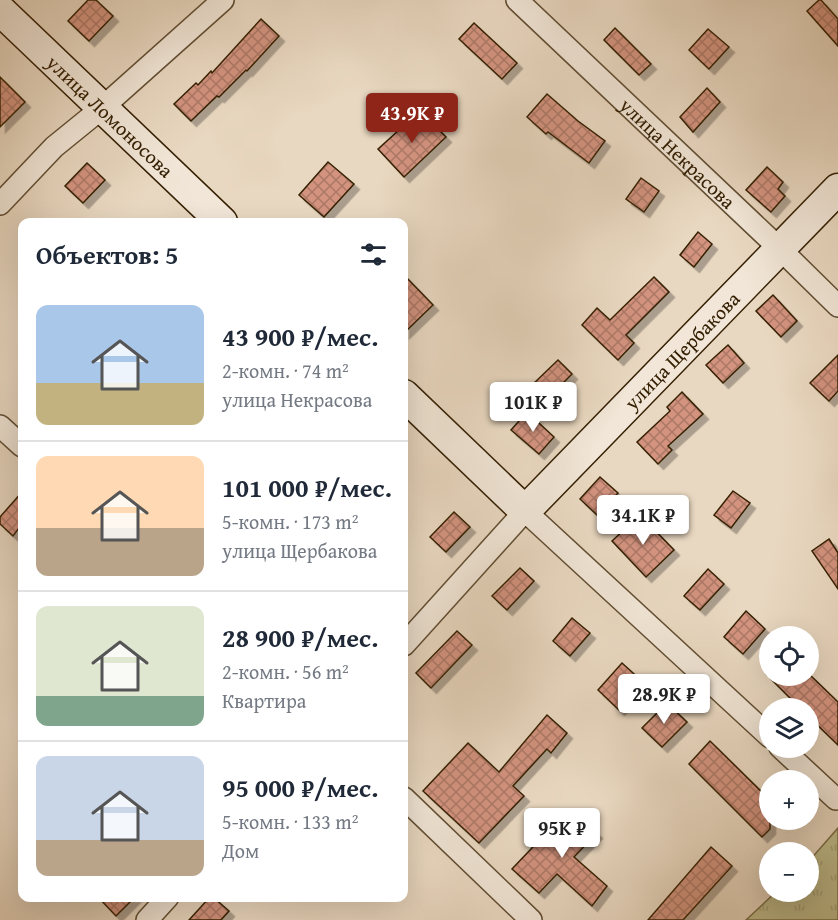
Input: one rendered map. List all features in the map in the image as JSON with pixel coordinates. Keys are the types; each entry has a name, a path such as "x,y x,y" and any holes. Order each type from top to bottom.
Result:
{"street":[{"path":"0,204 54,147 102,108 223,0"},
{"name":"улица Некрасова","path":"517,0 838,306"},
{"name":"улица Ломоносова","path":"0,10 218,218"},
{"name":"улица Щербакова","path":"408,641 525,511 838,189"},
{"path":"408,399 525,511 759,727"},
{"path":"0,426 18,442"},
{"path":"792,758 836,799"},
{"path":"408,802 531,920"},
{"path":"147,920 163,902"}],"green space":[{"path":"838,828 838,920 746,920 765,902 819,902 819,850"}],"building":[{"path":"88,0 96,0 113,16 89,41 68,21"},
{"path":"819,0 838,19 838,46 807,11"},
{"path":"261,19 279,36 247,71 191,121 174,104 196,83 198,85 211,71 212,73"},
{"path":"474,23 517,63 502,79 459,39"},
{"path":"615,28 651,64 639,75 604,40"},
{"path":"708,29 729,47 709,69 689,50"},
{"path":"0,77 25,102 0,127"},
{"path":"707,88 720,102 693,132 680,117"},
{"path":"547,94 605,141 589,163 548,132 546,134 527,117"},
{"path":"420,111 446,137 404,177 378,149"},
{"path":"328,162 354,184 324,217 299,195"},
{"path":"87,163 105,180 83,203 65,186"},
{"path":"767,167 783,182 778,189 785,196 771,212 746,190"},
{"path":"641,178 659,191 644,212 626,199"},
{"path":"698,232 712,244 694,267 680,255"},
{"path":"654,277 669,292 626,335 634,343 618,360 582,325 597,308 610,320"},
{"path":"408,279 433,305 408,329"},
{"path":"773,295 797,321 781,337 756,311"},
{"path":"728,345 744,363 723,383 706,365"},
{"path":"838,355 838,391 829,401 810,383"},
{"path":"558,360 572,374 544,402 530,387"},
{"path":"682,392 703,414 668,446 672,450 658,464 637,442 670,411 667,407"},
{"path":"527,412 554,437 539,454 511,430"},
{"path":"600,477 618,493 597,515 580,499"},
{"path":"733,491 750,503 731,528 714,515"},
{"path":"18,497 18,529 13,536 0,524 0,517"},
{"path":"454,512 470,527 446,552 430,537"},
{"path":"640,515 674,550 646,577 612,541"},
{"path":"829,539 838,553 838,589 812,551"},
{"path":"520,568 534,581 507,610 492,596"},
{"path":"708,569 724,584 700,610 684,596"},
{"path":"746,611 762,626 759,626 759,636 743,654 724,637"},
{"path":"572,618 590,633 570,656 553,641"},
{"path":"457,631 472,645 431,688 416,673"},
{"path":"622,663 644,683 619,710 598,690"},
{"path":"819,684 838,702 838,745 819,727 819,698 790,698 778,686 819,686"},
{"path":"667,703 687,722 662,747 642,728"},
{"path":"547,715 567,733 551,753 547,749 513,786 524,796 479,843 423,791 468,743 499,772"},
{"path":"710,741 759,789 759,830 769,830 762,837 689,764"},
{"path":"569,809 597,833 574,857 607,886 592,906 557,874 539,893 512,869"},
{"path":"711,847 732,866 683,920 648,920"},
{"path":"103,902 130,902 116,916"},
{"path":"205,902 219,902 229,911 221,920 189,920"}]}
